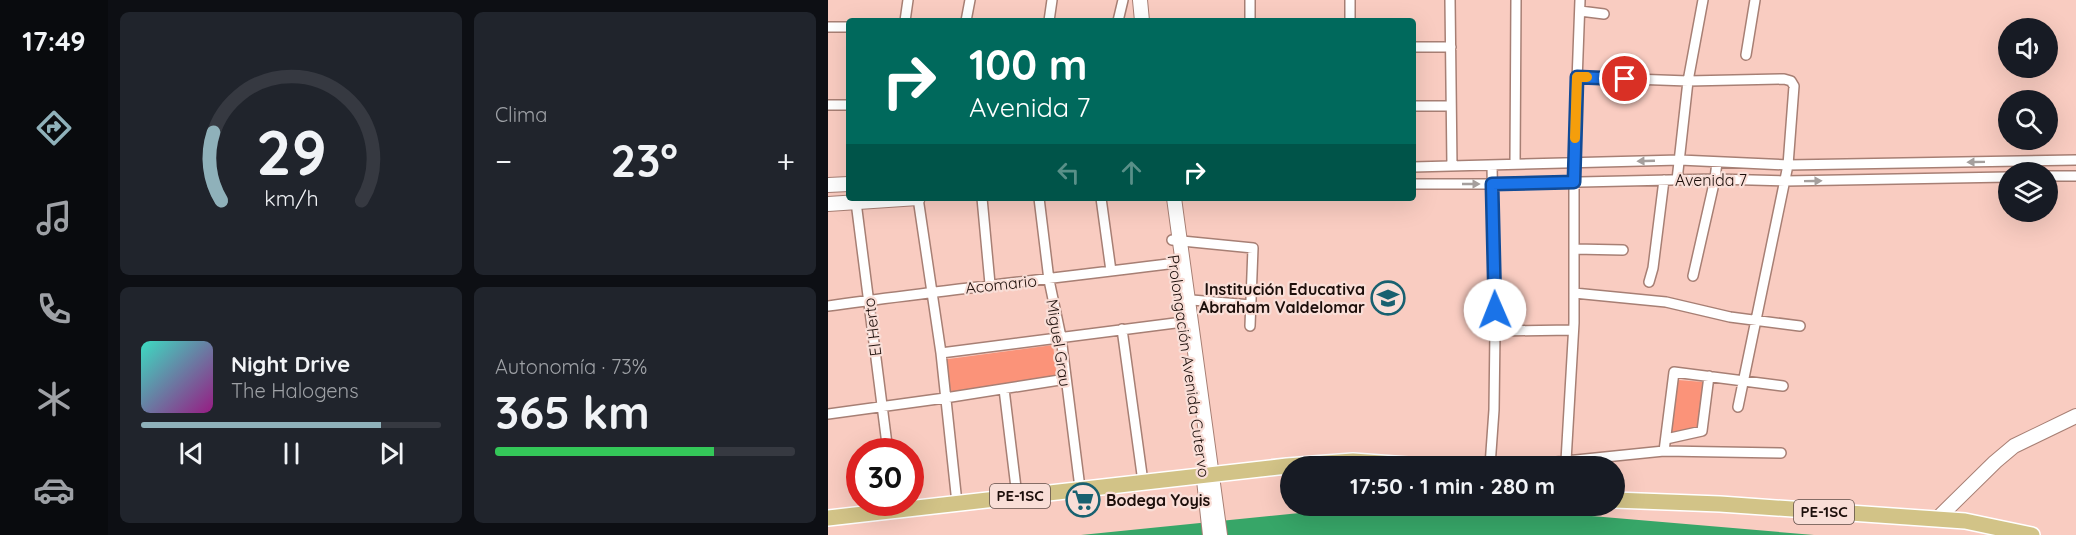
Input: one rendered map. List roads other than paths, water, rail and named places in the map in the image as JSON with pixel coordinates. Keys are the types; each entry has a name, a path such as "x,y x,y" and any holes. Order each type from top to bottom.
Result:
{"main road":[{"name":"PE-1SC","path":"924,505 1280,468"},
{"name":"PE-1SC","path":"1625,500 1936,519 1983,523 2032,535"},
{"name":"PE-1SC","path":"828,518 846,515"}],"street":[{"path":"905,18 908,0"},
{"path":"967,18 970,0"},
{"path":"1049,18 1052,0"},
{"path":"1119,18 1123,0"},
{"path":"1140,0 1142,18"},
{"path":"1149,0 1151,18"},
{"path":"1250,0 1250,18"},
{"path":"1350,0 1350,18"},
{"path":"1450,0 1452,166"},
{"path":"1515,164 1516,0"},
{"path":"1566,456 1573,330 1574,163 1580,0"},
{"path":"1677,180 1688,81 1703,0"},
{"path":"1746,54 1755,0"},
{"path":"1580,11 1604,14"},
{"path":"828,27 846,27"},
{"path":"1416,47 1451,47"},
{"path":"1577,77 1688,81 1784,79 1791,81 1794,86 1788,165 1754,320 1738,407"},
{"path":"828,105 846,105"},
{"path":"1416,106 1451,106"},
{"name":"Avenida 7","path":"1416,167 1680,160 1788,165 2076,160"},
{"path":"1693,276 1717,162"},
{"path":"1491,456 1495,331 1492,165"},
{"path":"2058,176 2076,176"},
{"name":"Avenida 7","path":"1416,184 1715,179 1785,182 1998,177"},
{"path":"1649,282 1653,268 1664,180"},
{"path":"828,185 846,184"},
{"path":"828,204 872,201"},
{"path":"918,201 941,352 957,503"},
{"path":"982,201 990,284"},
{"name":"Miguel Grau","path":"1039,201 1049,280 1061,337 1080,488"},
{"path":"1101,201 1111,271"},
{"name":"Prolongación Avenida Cutervo","path":"1167,201 1176,240 1175,264 1184,299 1183,322 1207,476 1220,535"},
{"name":"Prolongación Avenida Cutervo","path":"1174,201 1176,240 1207,476"},
{"name":"El Herto","path":"856,202 886,438"},
{"path":"1176,240 1253,248 1250,326"},
{"path":"1574,249 1623,250"},
{"name":"Acomario","path":"828,306 990,284 1049,280 1175,264"},
{"path":"1574,293 1666,302 1730,317 1800,326"},
{"path":"1184,299 1251,304"},
{"path":"941,352 1183,322"},
{"path":"1122,329 1143,482"},
{"path":"1495,331 1573,330"},
{"path":"1664,451 1674,372 1783,386"},
{"path":"1666,439 1702,431 1709,376"},
{"path":"828,414 1066,379"},
{"path":"1004,389 1017,496"},
{"path":"1936,519 2010,450 2024,440 2076,416"},
{"path":"1615,456 1664,451 1781,453"},
{"name":"Prolongación Avenida Cutervo","path":"1210,535 1212,504"}],"place":[{"name":"Institución Educativa Abraham Valdelomar","path":"1388,298"},
{"name":"Bodega Yoyis","path":"1083,500"}]}
